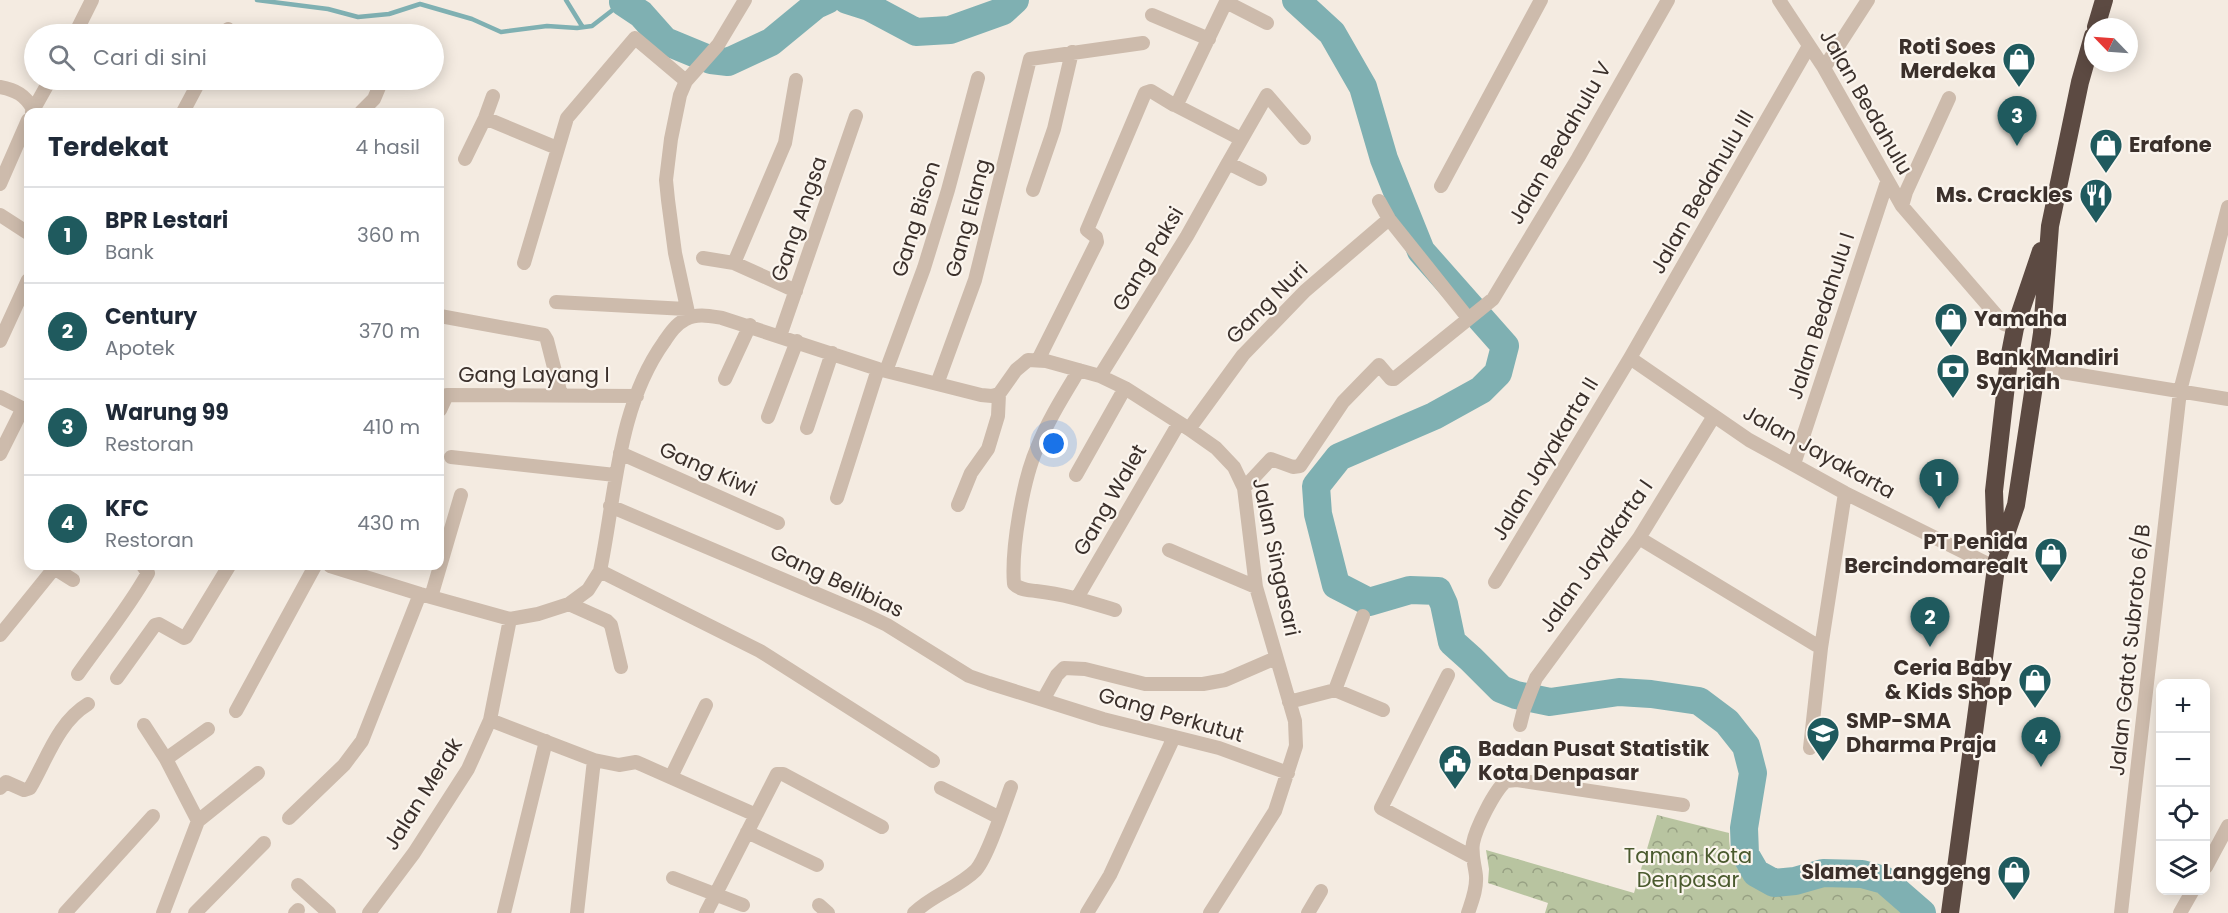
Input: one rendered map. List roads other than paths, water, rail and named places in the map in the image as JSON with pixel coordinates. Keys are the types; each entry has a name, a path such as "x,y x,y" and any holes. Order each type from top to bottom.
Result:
{"highway":[{"path":"2099,18 2104,0"},
{"path":"1950,913 1996,564 1994,491 2015,328 2049,226 2084,68"},
{"path":"1996,564 2016,505 2042,333 2049,226"}],"street":[{"path":"688,313 675,253 666,180 671,139 680,95 690,77 712,53 746,0"},
{"path":"1441,186 1541,0"},
{"name":"Jalan Bedahulu V","path":"1471,316 1487,306 1496,296 1668,0"},
{"name":"Jalan Bedahulu","path":"1779,0 1791,6 1809,46 1824,68 1902,206 2004,324 2015,328"},
{"path":"1824,68 1868,0"},
{"path":"80,24 91,3"},
{"path":"1175,105 1227,3 1267,23"},
{"path":"1152,15 1209,39"},
{"path":"524,262 567,118 634,38 690,77"},
{"path":"1033,190 1054,129 1072,52 1143,43"},
{"name":"Jalan Bedahulu III","path":"1630,358 1809,46"},
{"name":"Gang Elang","path":"937,384 975,280 1030,59 1072,52"},
{"name":"Gang Bison","path":"837,498 882,370 924,268 978,78"},
{"path":"734,263 785,143 796,80"},
{"path":"0,87 19,93 26,98 29,108"},
{"path":"34,108 44,90"},
{"path":"185,108 195,90"},
{"path":"365,108 374,99 378,90"},
{"path":"1038,360 1097,242 1096,237 1087,230 1145,93 1151,92 1242,139"},
{"name":"Gang Paksi","path":"1100,376 1187,236 1267,95 1304,138"},
{"path":"465,159 493,96"},
{"path":"1902,206 1906,192 1949,98"},
{"name":"Gang Angsa","path":"780,336 856,116"},
{"path":"485,118 557,148"},
{"path":"0,184 24,130"},
{"path":"1228,162 1260,179"},
{"name":"Jalan Bedahulu I","path":"1794,464 1887,182"},
{"path":"1244,488 1271,459 1300,466 1343,402 1379,365 1390,379 1394,379 1471,316 1424,266 1389,219 1379,201"},
{"name":"Jalan Gatot Subroto 6/B","path":"2121,913 2180,391 2228,207"},
{"path":"0,215 24,230"},
{"name":"Gang Nuri","path":"1184,426 1243,355 1305,291 1389,219"},
{"path":"703,258 734,263 796,291"},
{"path":"0,341 24,289"},
{"path":"556,302 722,318 750,325 882,370 981,395 999,394 998,416 988,448 971,473 958,505"},
{"path":"343,570 510,618 538,614 569,604 588,591 600,570 615,475 637,396 649,363 688,313"},
{"path":"444,317 543,335 547,340 561,395"},
{"path":"725,379 750,325"},
{"path":"768,417 796,341"},
{"path":"807,428 832,353"},
{"name":"Jalan Jayakarta","path":"1630,358 1749,440 1845,493 1996,564"},
{"name":"Jalan Jayakarta II","path":"1495,582 1630,358"},
{"name":"Jalan Singasari","path":"999,394 1020,364 1028,360 1038,360 1100,376 1125,388 1184,426 1226,457 1234,467 1244,488 1256,587 1289,702 1296,746 1275,811 1210,913"},
{"path":"2037,368 2228,399"},
{"path":"1079,370 1056,408 1036,449 1017,530 1014,584 1026,590 1054,592 1115,610"},
{"path":"1076,475 1125,388"},
{"name":"Gang Layang I","path":"444,401 447,395 637,396"},
{"path":"0,398 24,408"},
{"path":"0,454 24,412"},
{"name":"Jalan Jayakarta I","path":"1520,724 1533,684 1639,538 1714,416"},
{"name":"Gang Walet","path":"1077,598 1184,426"},
{"name":"Gang Kiwi","path":"620,453 778,523"},
{"path":"451,457 615,475"},
{"path":"1810,748 1821,648 1845,493"},
{"path":"444,542 461,495"},
{"name":"Gang Belibias","path":"610,506 887,624 969,676 1043,700"},
{"path":"1639,538 1821,648"},
{"path":"1169,550 1256,587"},
{"path":"0,635 53,570"},
{"path":"59,570 74,580"},
{"path":"78,674 131,604 148,573 146,570"},
{"path":"117,678 155,624 186,637 227,570"},
{"path":"236,711 313,570"},
{"path":"289,818 344,765 362,741 434,570"},
{"path":"600,570 760,651 933,761"},
{"path":"569,604 611,625 621,667"},
{"path":"1335,690 1363,616"},
{"name":"Jalan Merak","path":"369,913 414,852 462,778 490,720 510,618"},
{"path":"1043,700 1052,683 1064,668 1085,669 1145,684 1203,684 1225,680 1276,658"},
{"path":"1448,675 1382,808 1472,857"},
{"path":"1289,702 1335,690 1383,710"},
{"name":"Gang Perkutut","path":"1043,700 1102,719 1218,748 1288,773"},
{"path":"0,788 6,782 24,790 30,788 63,726 70,717 88,704"},
{"path":"671,777 706,705"},
{"path":"490,720 594,760 619,765 638,763 756,815"},
{"path":"144,725 166,759 198,821"},
{"path":"166,759 208,729"},
{"path":"1087,913 1110,875 1174,737"},
{"path":"504,913 546,741"},
{"path":"577,913 594,760"},
{"path":"163,913 198,821 258,773"},
{"path":"706,913 775,776 780,773 882,827"},
{"path":"1468,913 1477,879 1472,857 1477,829 1498,790 1509,780 1683,805"},
{"path":"914,913 976,870 1000,818 1011,787"},
{"path":"941,788 1000,818"},
{"path":"65,913 153,816"},
{"path":"2210,858 2228,826"},
{"path":"747,832 817,865"},
{"path":"195,913 264,843"},
{"path":"673,878 743,905"},
{"path":"298,885 330,913"},
{"path":"1308,913 1321,891"},
{"path":"2181,913 2191,895"}],"waterway":[{"path":"257,0 328,9 358,17 389,14 420,4 472,19 501,32 547,26 577,28 592,26 623,2 621,0"},
{"path":"566,0 582,26"},
{"path":"623,2 641,14 665,41 711,60 728,62 771,42 816,5 827,0"},
{"path":"847,0 869,7 916,32 950,30 1003,11 1015,0"},
{"path":"1296,0 1332,33 1363,87 1384,159 1421,251 1505,346 1498,373 1481,390 1434,416 1339,457 1316,486 1318,514 1336,585 1369,602 1410,590 1438,591 1444,604 1452,642 1501,689 1516,695 1550,702 1619,692 1699,701 1727,722 1746,746 1753,773 1744,828 1745,854 1756,873 1774,883 1795,881 1823,873 1862,874 1884,880 1922,913"}],"place":[{"name":"Roti Soes Merdeka","path":"2019,88"},
{"name":"Warung 99","path":"2017,146"},
{"name":"Erafone","path":"2106,174"},
{"name":"Ms. Crackles","path":"2096,224"},
{"name":"Yamaha","path":"1951,348"},
{"name":"Bank Mandiri Syariah","path":"1953,399"},
{"name":"BPR Lestari","path":"1939,509"},
{"name":"PT Penida Bercindomarealt","path":"2051,583"},
{"name":"Century","path":"1930,647"},
{"name":"Ceria Baby & Kids Shop","path":"2035,709"},
{"name":"SMP-SMA Dharma Praja","path":"1823,762"},
{"name":"KFC","path":"2041,767"},
{"name":"Badan Pusat Statistik Kota Denpasar","path":"1455,790"},
{"name":"Slamet Langgeng","path":"2014,901"}],"park label":[{"name":"Taman Kota Denpasar","path":"1688,868"}]}
